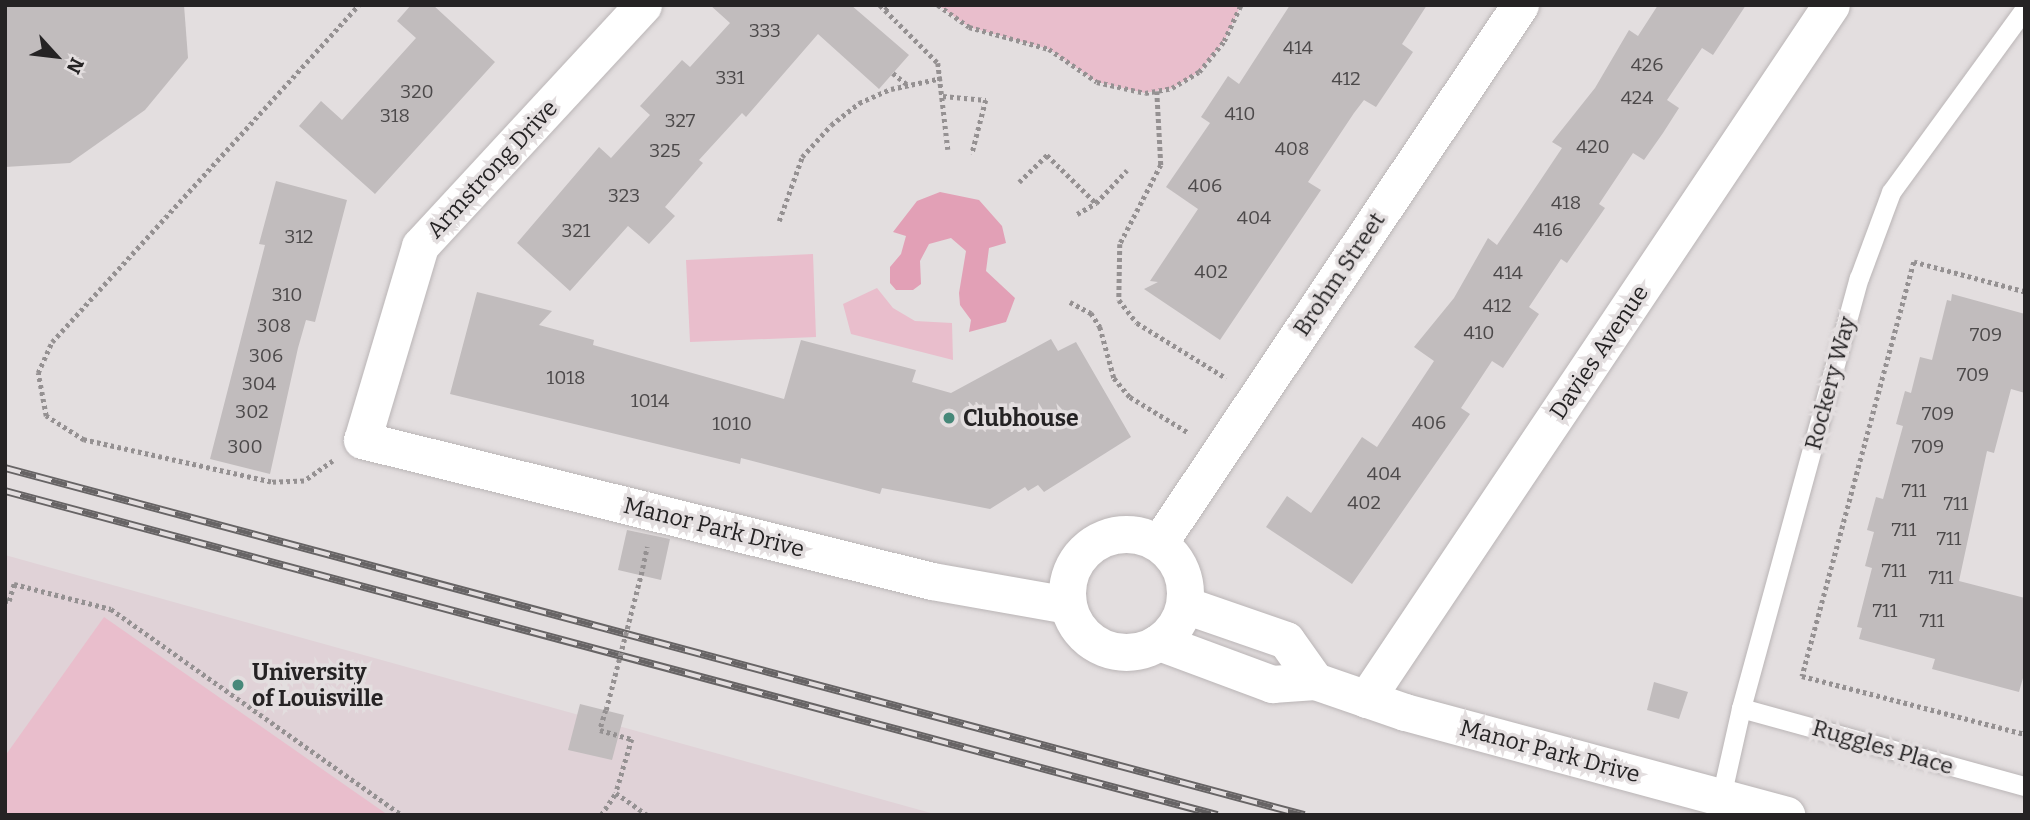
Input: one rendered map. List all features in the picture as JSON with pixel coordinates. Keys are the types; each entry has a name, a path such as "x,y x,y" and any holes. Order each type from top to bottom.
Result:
{"street":[{"name":"Armstrong Drive","path":"362,440 420,246 643,5"},
{"name":"Brohm Street","path":"1159,543 1520,5"},
{"name":"Davies Avenue","path":"1366,699 1831,5"},
{"name":"Manor Park Drive","path":"362,440 932,581 1068,605"},
{"path":"1114,534 1138,534 1159,543 1176,560 1184,581 1185,604 1176,626 1159,642 1138,651 1115,652 1094,643 1077,627 1068,605 1068,582 1077,560 1093,544 1114,534"},
{"path":"1185,604 1286,639 1315,681"},
{"name":"Manor Park Drive","path":"1159,642 1272,684 1315,681 1366,699 1786,815"}],"lane":[{"name":"Rockery Way","path":"1721,797 1741,708 1859,278 1891,192 2025,8"},
{"name":"Ruggles Place","path":"1741,708 2025,786"}],"path":[{"path":"359,5 52,342 38,373 46,416 84,440 271,482 304,481 362,440"},
{"path":"880,5 938,63 942,78 948,149"},
{"path":"886,10 890,5"},
{"path":"938,5 970,27 1049,49 1117,90 1157,91 1199,72 1224,41 1241,5"},
{"path":"893,73 908,85"},
{"path":"779,221 802,157 831,125 859,103 908,85 942,78"},
{"path":"1157,91 1161,165 1120,244 1119,300 1137,323 1256,397"},
{"path":"943,96 986,100 972,154"},
{"path":"1019,182 1047,155 1096,203"},
{"path":"1077,214 1096,203 1127,170"},
{"path":"2025,292 1914,262 1802,676 2025,734"},
{"path":"1070,302 1091,313 1100,327 1114,378 1130,397 1219,452"},
{"path":"601,815 616,793 632,739 600,730 640,575"},
{"path":"5,600 9,601 14,584 111,609 402,815"},
{"path":"616,793 647,815"}],"shaded area":[{"path":"938,5 1241,5 1224,41 1199,72 1172,88 1145,93 1097,82 1049,49 969,27"},
{"path":"940,192 979,200 1002,226 1006,243 989,248 986,271 1015,298 1006,322 969,332 971,320 960,305 959,293 966,251 951,238 929,244 920,261 921,284 913,290 896,290 890,283 890,267 901,254 906,236 893,232 917,201"},
{"path":"813,254 816,337 690,342 686,260"},
{"path":"877,288 893,308 915,321 952,323 953,360 851,334 843,304"},
{"name":"University of Louisville","path":"5,555 938,815 5,815"},
{"path":"104,617 388,815 5,815 5,756"}],"building":[{"path":"5,5 184,5 188,58 145,110 70,163 5,167"},
{"path":"411,5 433,5 495,62 375,194 299,126 321,101 342,120 416,38 397,21"},
{"path":"710,5 851,5 909,55 879,89 818,34 746,117 742,113 699,160 703,163 665,207 675,216 649,244 628,226 570,291 517,243 599,147 611,158 650,115 640,106 682,60 690,67 730,23"},
{"path":"1290,5 1427,5 1402,44 1413,52 1376,107 1364,100 1354,113 1308,182 1321,190 1220,340 1144,289 1158,282 1150,281 1198,209 1166,187 1210,123 1201,117 1228,76 1239,84"},
{"path":"1658,5 1746,5 1713,55 1702,48 1667,100 1679,108 1663,133 1644,160 1633,153 1599,204 1605,208 1567,263 1561,259 1529,307 1539,314 1503,368 1492,361 1461,408 1470,414 1352,584 1266,527 1287,496 1311,513 1362,437 1377,447 1434,361 1414,347 1454,298 1488,238 1497,245 1562,148 1552,142 1595,88 1629,30 1638,36"},
{"path":"276,181 347,200 315,322 306,320 298,348 270,474 210,459 265,245 259,244"},
{"path":"477,292 552,311 539,325 594,340 593,345 784,399 801,340 916,370 912,382 951,393 1051,339 1058,351 1076,342 1131,437 1044,492 1038,485 1028,491 1025,487 990,509 882,488 880,494 741,458 740,464 450,394"},
{"path":"1952,294 2025,314 2025,393 2011,389 1994,453 1987,451 1959,581 2025,598 2025,671 2019,692 1932,669 1935,659 1859,639 1862,628 1857,627 1872,568 1865,566 1874,532 1867,530 1876,497 1883,499 1903,426 1896,424 1905,391 1911,393 1920,357 1932,360 1947,300 1951,301"},
{"path":"627,530 670,539 661,580 618,570"},
{"path":"1654,682 1688,692 1679,719 1647,710"},
{"path":"580,704 624,715 612,760 568,750"}],"railway":[{"path":"5,468 1304,815"},
{"path":"5,491 1217,815"}],"place":[{"name":"Clubhouse","path":"949,418"},
{"name":"University of Louisville","path":"238,685"}]}
